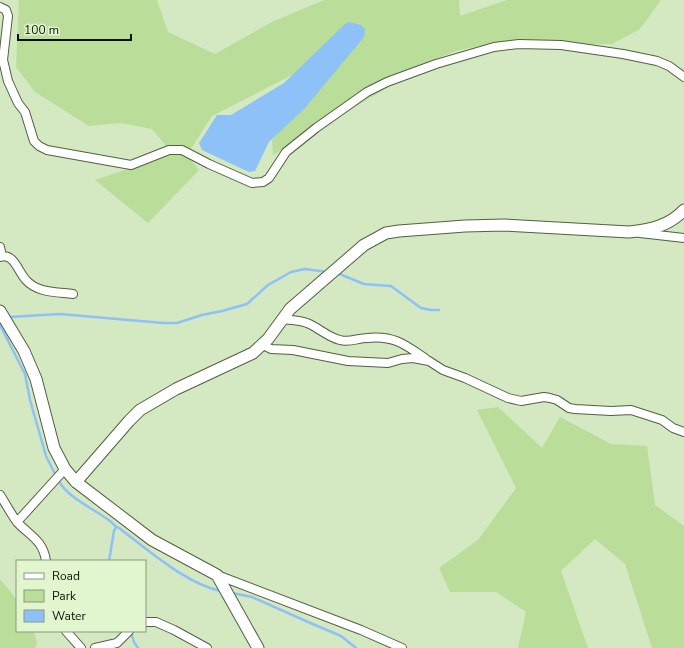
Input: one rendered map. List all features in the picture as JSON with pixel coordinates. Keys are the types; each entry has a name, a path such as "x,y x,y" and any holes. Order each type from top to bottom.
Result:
{"street":[{"path":"0,7 6,10 8,16 3,60 8,81 18,103 25,112 34,141 39,146 47,150 131,165 169,150 182,150 252,183 263,182 269,178 286,152 316,128 367,92 387,82 436,64 494,47 519,44 561,45 623,54 657,61 669,66 684,77"},
{"path":"629,232 647,230 662,226 684,210"},
{"path":"76,482 140,410 176,389 247,356 263,345 290,309 364,245 386,234 399,231 458,226 504,225 629,232 684,238"},
{"path":"0,248 1,257 7,256 11,258 26,280 38,289 73,294"},
{"path":"0,310 24,351 36,379 54,448 63,471 76,482 152,540 217,575 310,610 402,648"},
{"path":"282,319 306,322 333,338 343,341 380,337 400,341 443,370 515,400 550,398 575,409 611,411 631,410 662,420 673,428 684,432"},
{"path":"263,345 271,349 293,350 348,361 388,362 413,358 429,361"},
{"path":"18,522 63,471"},
{"path":"0,495 18,522 45,552 46,560"},
{"path":"217,575 258,648"},
{"path":"146,622 156,622 174,630 206,648"},
{"path":"67,632 81,648"},
{"path":"95,648 117,643 128,632"}],"green space":[{"path":"19,0 157,0 168,32 215,54 272,22 324,0 459,0 460,16 507,0 661,0 640,29 612,44 480,46 459,50 438,58 273,155 272,140 354,43 212,116 187,155 199,170 148,223 95,180 173,154 152,129 121,123 89,126 35,92 16,67"},
{"path":"498,407 542,448 560,417 611,444 647,446 655,505 684,526 684,648 652,648 625,564 595,539 561,571 588,648 518,648 526,612 496,592 450,592 439,568 478,540 516,488 477,410"},
{"path":"0,579 16,599 16,632 34,632 37,643 35,648 0,648"}],"water":[{"path":"349,22 361,25 365,29 364,37 304,109 269,142 255,171 249,172 202,150 199,143 217,115 231,115 284,83 345,24"}],"waterway":[{"path":"9,317 60,314 177,323 247,304 268,285 291,272 305,269 328,272"},
{"path":"337,273 364,284 391,286 421,308 439,310"},
{"path":"0,325 25,374 30,400 46,456 56,476"},
{"path":"58,480 68,493 110,521 167,565 194,581 221,591"},
{"path":"109,560 116,527"},
{"path":"232,593 252,597 341,636 356,648"},
{"path":"131,632 134,642 138,648"}]}
